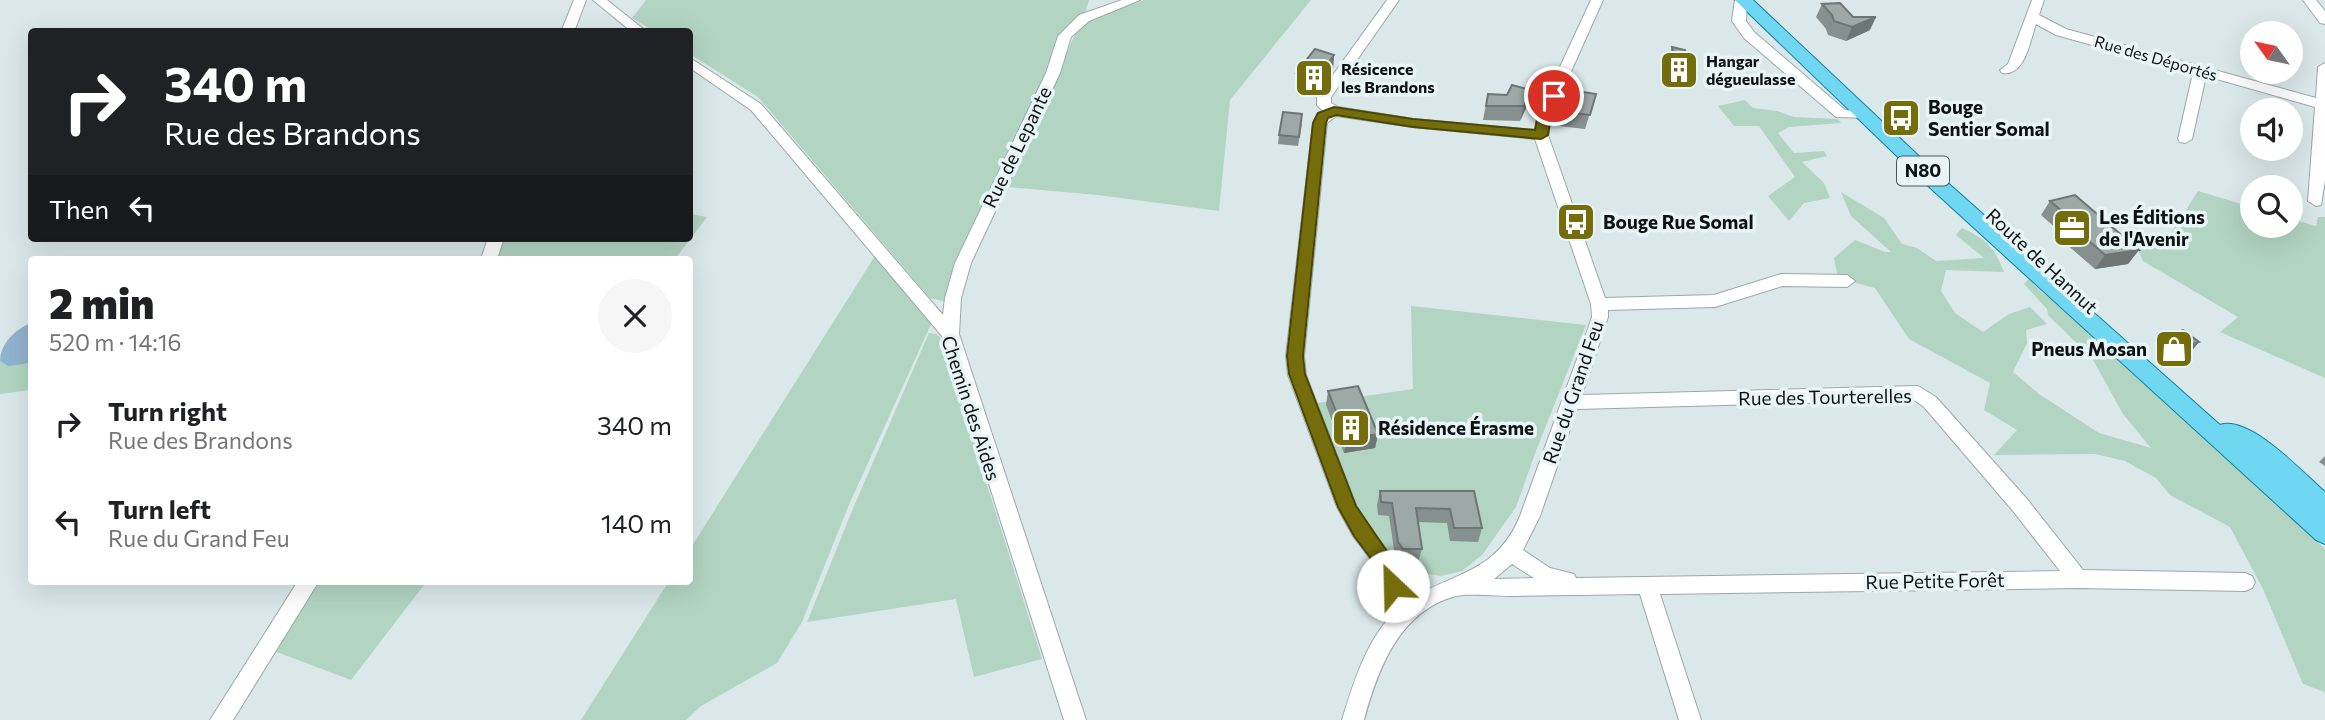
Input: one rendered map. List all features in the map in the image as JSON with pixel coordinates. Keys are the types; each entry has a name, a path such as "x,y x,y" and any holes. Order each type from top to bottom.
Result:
{"main road":[{"name":"Route de Hannut","path":"1742,0 2107,339 2139,363 2325,533"},
{"name":"Route de Hannut","path":"1762,0 1941,168 2325,518"},
{"path":"2107,339 2325,545"},
{"path":"2229,431 2245,437 2325,507"}],"street":[{"path":"569,28 580,0"},
{"path":"599,0 636,28"},
{"name":"Rue de Lepante","path":"950,334 953,298 963,263 1053,73 1065,36 1084,18 1134,0"},
{"path":"1393,0 1324,97 1324,105 1334,111 1413,123 1541,135 1545,114 1597,0"},
{"path":"2007,70 2014,66 2038,0"},
{"path":"2309,0 2325,20"},
{"name":"Rue des Déportés","path":"2032,16 2062,32 2322,104"},
{"name":"Chemin des Aides","path":"693,64 756,107 950,334 1075,720"},
{"path":"2316,201 2325,67"},
{"path":"2185,139 2200,71"},
{"path":"1334,111 1323,116 1320,123 1295,356 1297,374 1347,507 1360,530 1390,569 1393,586 1410,609"},
{"name":"Rue du Grand Feu","path":"1353,720 1382,640 1410,609 1489,574 1511,552 1527,527 1600,317 1599,304 1541,135"},
{"path":"1599,304 1715,301 1781,281 1847,281"},
{"name":"Rue des Tourterelles","path":"1571,402 1918,393 1930,402 2020,505 2078,579"},
{"name":"Rue Petite Forêt","path":"1511,552 1545,575 1560,580 1609,578 1636,584"},
{"name":"Rue Petite Forêt","path":"1459,588 2078,579 2245,582"},
{"path":"1636,584 1690,720"},
{"path":"221,720 306,585"}],"green space":[{"path":"646,0 1089,0 1084,17 1067,30 947,302 930,298 758,97 693,56 693,28 649,28 632,18"},
{"path":"1144,0 1311,0 1230,100 1219,211 1098,195 1008,187 1076,32 1088,21"},
{"path":"1745,100 1753,108 1777,111 1794,117 1838,119 1841,123 1789,127 1778,133 1794,153 1824,151 1827,156 1802,162 1824,183 1830,198 1804,203 1789,221 1768,196 1795,177 1759,126 1734,126 1718,106"},
{"path":"2198,191 2240,203 2240,238 2303,238 2303,222 2316,226 2318,217 2325,217 2325,378 2220,332 2238,317 2143,261 2130,231 2134,227 2166,241"},
{"path":"1841,192 1884,218 1902,244 1917,248 1936,261 1984,258 1956,235 1962,228 1983,240 1997,256 2004,272 1946,270 1941,291 1955,313 1983,332 2009,314 2030,307 2047,324 2026,330 2027,343 2013,372 2039,394 2099,433 2151,448 2123,414 2092,358 2048,315 2047,309 2024,284 2029,279 2043,293 2059,302 2325,549 2325,692 2303,684 2263,589 2230,527 2170,495 2156,478 2125,461 2095,454 1994,455 2017,430 1984,410 1990,383 1909,339 1875,288 1838,278 1834,258 1855,240 1891,252 1851,216"},
{"path":"693,215 707,217 693,235"},
{"path":"500,242 688,242 677,256 495,256"},
{"path":"875,256 932,322 848,507 802,622 777,663 701,706 686,720 581,720 666,585 693,585 693,544"},
{"path":"1411,306 1586,325 1516,507 1482,555 1462,571 1441,576 1396,568 1356,505 1317,403 1413,389"},
{"path":"929,333 942,339 957,378 981,466 1042,659 974,677 956,599 807,622"},
{"path":"0,361 11,365 28,363 28,390 0,394"},
{"path":"315,585 424,585 351,680 274,651"}],"water":[{"path":"28,325 28,363 8,366 0,361 1,354 10,338"}],"building":[{"path":"1840,3 1853,17 1876,17 1852,27 1834,21 1822,4"},
{"path":"1672,47 1685,50 1693,74 1678,71"},
{"path":"1315,49 1334,55 1316,79 1296,73"},
{"path":"1512,85 1531,90 1524,106 1486,106 1488,94 1507,95"},
{"path":"1570,90 1596,94 1590,115 1563,112"},
{"path":"1283,112 1302,114 1299,137 1279,135"},
{"path":"2075,195 2139,250 2105,255 2075,229 2081,227 2050,201"},
{"path":"2183,330 2199,342 2180,348 2166,336"},
{"path":"1358,386 1378,434 1347,439 1328,391"},
{"path":"1380,491 1474,491 1482,528 1454,528 1450,509 1416,508 1422,549 1403,549 1398,542 1392,503 1381,502"}],"place":[{"name":"Hangar dégueulasse","path":"1679,70"},
{"name":"Résicence les Brandons","path":"1314,78"},
{"name":"Bouge Sentier Somal","path":"1901,118"},
{"name":"Bouge Rue Somal","path":"1576,222"},
{"name":"Les Éditions de l'Avenir","path":"2072,228"},
{"name":"Pneus Mosan","path":"2174,349"},
{"name":"Résidence Érasme","path":"1351,428"}],"route":[{"path":"1393,586 1390,569 1360,530 1347,507 1297,374 1295,356 1320,123 1323,116 1334,111 1413,123 1541,135 1545,114 1554,96"}]}
